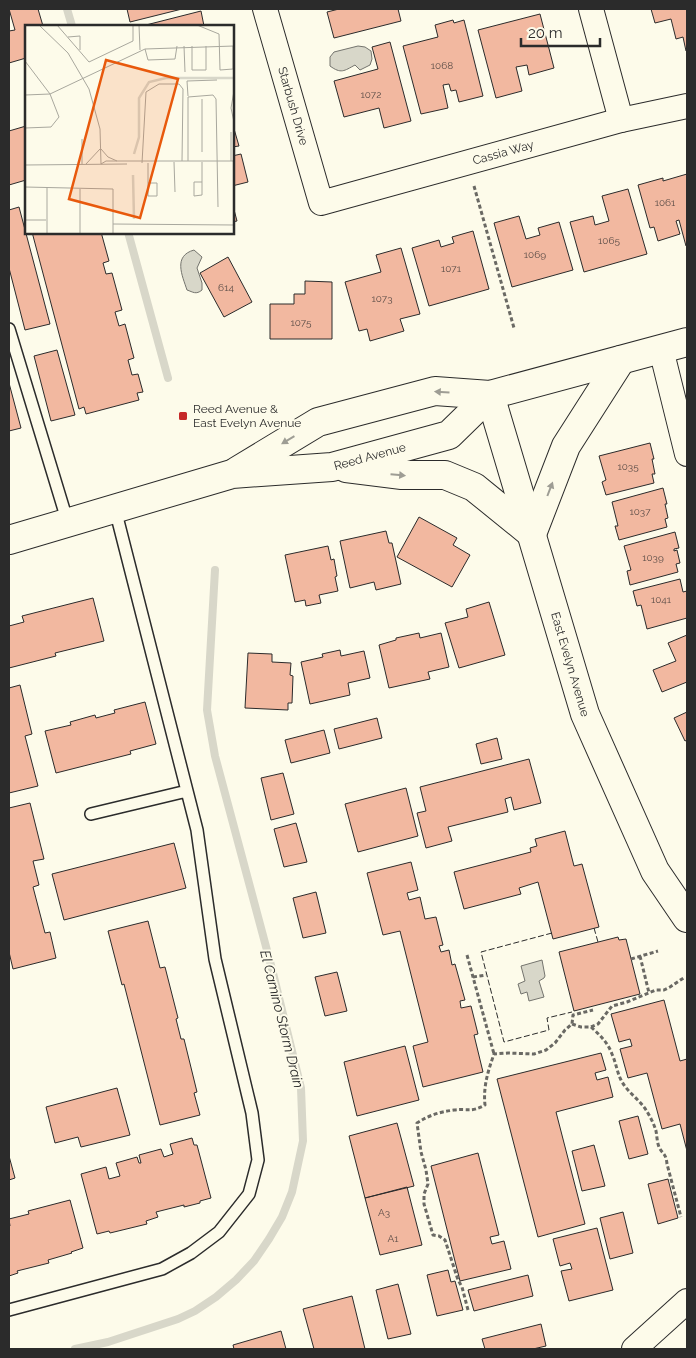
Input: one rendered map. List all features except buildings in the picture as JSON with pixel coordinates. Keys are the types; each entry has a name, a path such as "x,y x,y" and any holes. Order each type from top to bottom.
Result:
{"main road":[{"name":"Reed Avenue","path":"232,474 318,422 435,391 490,395 687,342"},
{"path":"332,467 402,475 444,475 474,487 532,534 566,446 621,360"},
{"name":"Reed Avenue","path":"9,540 232,474 332,467 449,435 490,395"},
{"name":"East Evelyn Avenue","path":"490,395 585,714 655,872 687,918"}],"street":[{"name":"Starbush Drive","path":"265,9 321,203"},
{"path":"591,9 621,120"},
{"name":"Cassia Way","path":"321,203 468,164 621,120 687,106"},
{"path":"661,349 687,454"},
{"path":"634,1349 687,1301"}],"lane":[{"path":"10,336 68,523"},
{"path":"9,1310 162,1269 190,1253 219,1232 249,1194 258,1160 252,1113 215,959 197,830 115,508"},
{"path":"91,814 187,791"}],"path":[{"path":"468,164 514,328"},
{"path":"631,959 658,951"},
{"path":"467,955 494,1054 484,1093 485,1104 475,1110 456,1110 428,1116 417,1123 428,1184 424,1194 424,1204 433,1234 445,1240 468,1310"},
{"path":"640,956 649,993"},
{"path":"473,977 486,974"},
{"path":"572,1024 581,1027 591,1027 598,1024 612,1006 670,987 684,977"},
{"path":"494,1054 534,1054 546,1050 572,1024 572,1014 593,1010"},
{"path":"591,1027 608,1046 622,1082 630,1094 645,1108 651,1119 659,1146 666,1156 681,1217"}],"shaded area":[{"path":"358,46 365,47 371,51 372,59 370,65 360,70 355,65 342,71 330,66 330,57 334,52"},
{"path":"194,250 202,257 197,268 202,283 202,290 196,293 187,290 181,272 183,257"},
{"path":"542,960 545,976 539,981 544,997 529,1001 527,992 521,994 518,984 525,981 521,966"}],"waterway":[{"name":"El Camino Storm Drain","path":"67,9 72,25"},
{"name":"El Camino Storm Drain","path":"129,234 168,378"},
{"name":"El Camino Storm Drain","path":"75,1349 108,1342 178,1319 195,1311 216,1297 236,1280 254,1261 282,1217 292,1192 303,1141 301,1088 272,969 215,756 207,710 215,570"}],"fence":[{"path":"594,928 598,942"},
{"path":"552,933 481,952 504,1042 549,1030 547,1018 572,1012"}],"place":[{"name":"Reed Avenue & East Evelyn Avenue","path":"183,416"}]}
